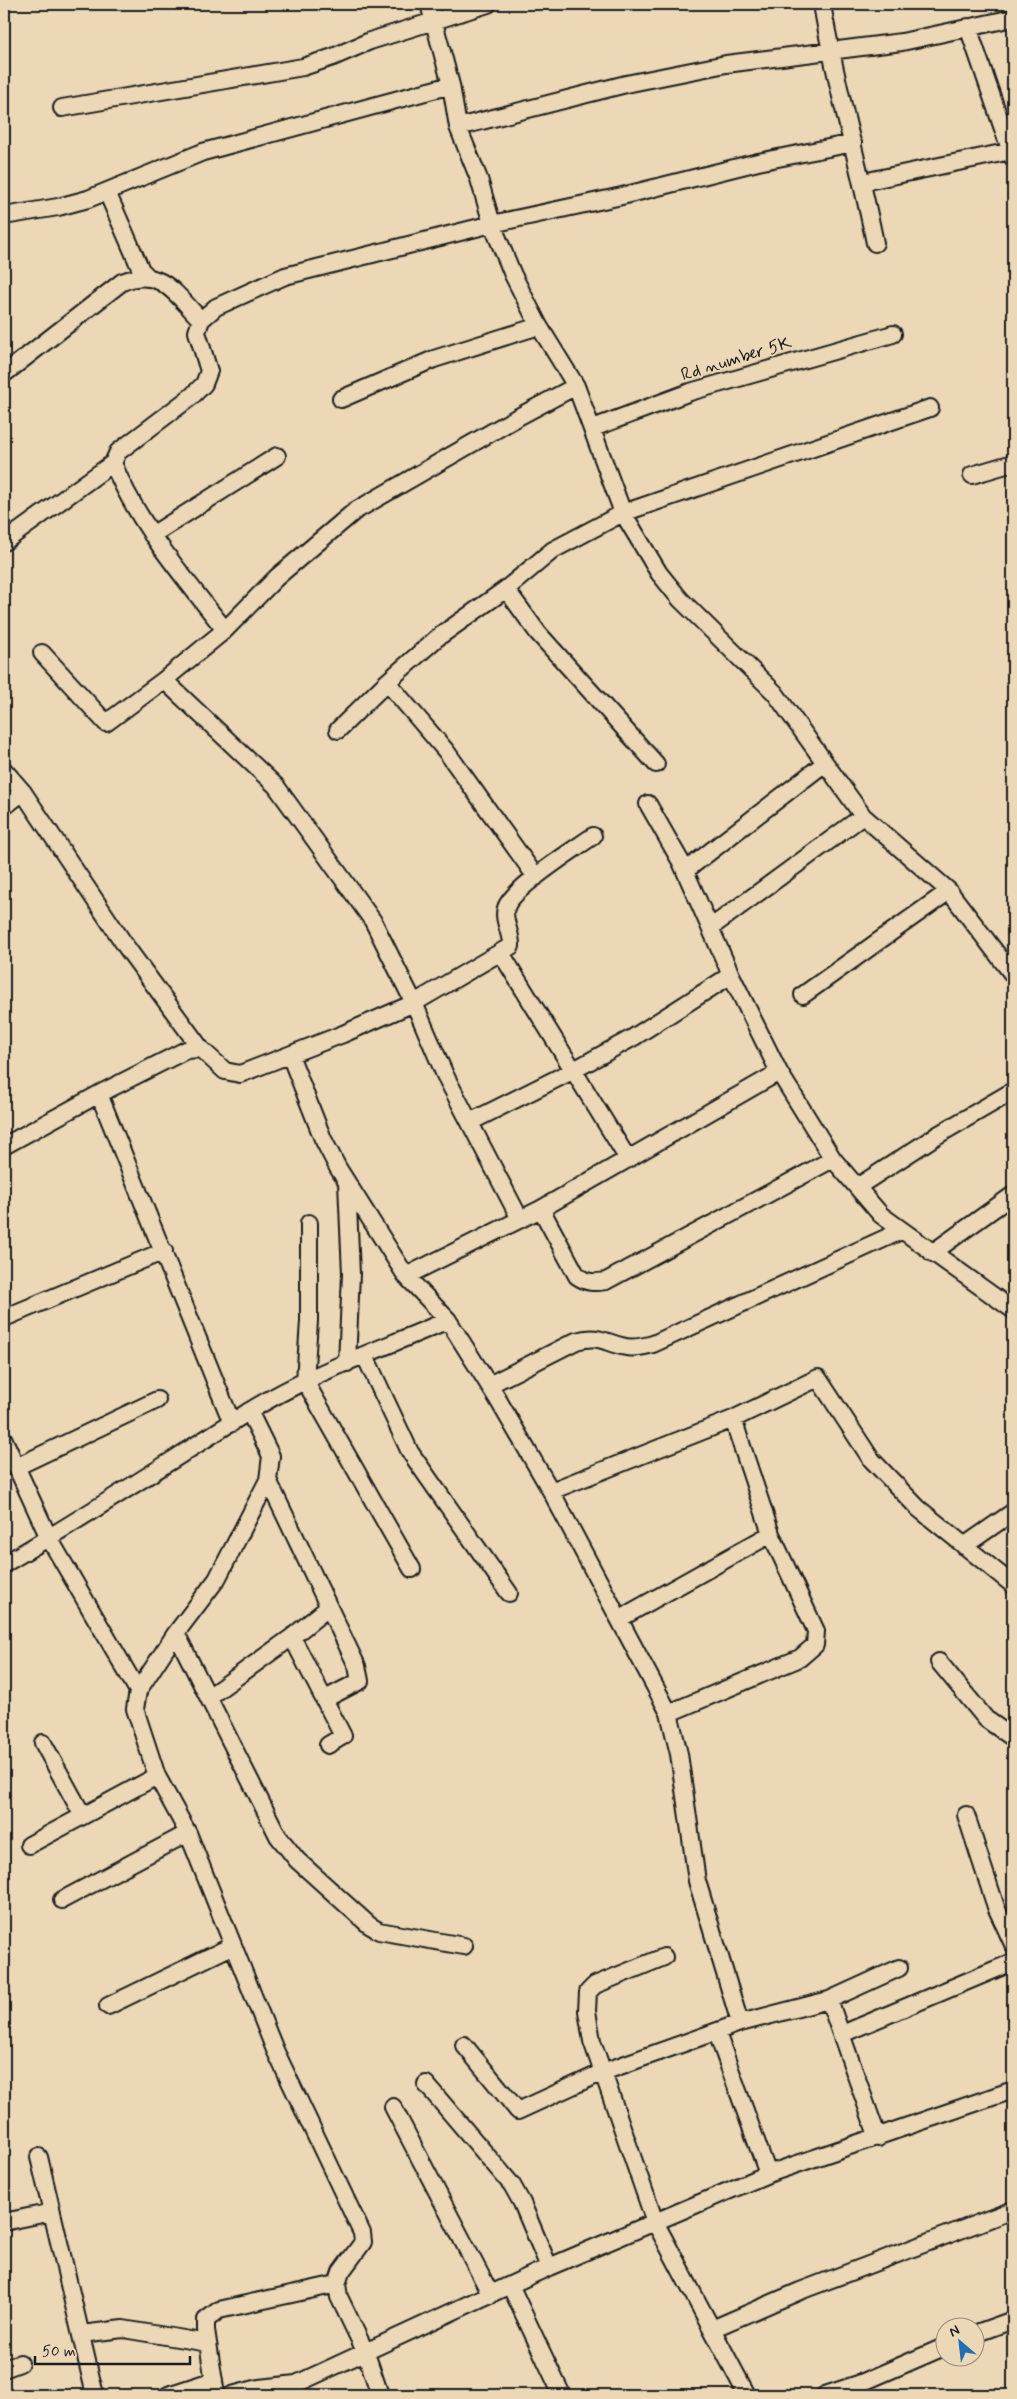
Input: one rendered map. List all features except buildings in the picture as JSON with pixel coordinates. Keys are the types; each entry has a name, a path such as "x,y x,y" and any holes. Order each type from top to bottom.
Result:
{"street":[{"path":"429,4 451,85 458,127 479,179 492,224 513,275 539,326 576,386 624,513 659,573 680,599 775,693 863,816 949,891 1013,975"},
{"path":"62,108 303,67 433,20 488,4"},
{"path":"822,4 829,51 863,182 876,243"},
{"path":"458,127 644,80 726,64 902,42 1013,18"},
{"path":"863,182 1012,154 968,27"},
{"path":"4,216 58,208 107,192 203,152 451,85"},
{"path":"4,542 113,463 118,452 204,384 209,371 197,332 200,320 216,307 285,276 492,224 622,196 758,162 853,143"},
{"path":"107,192 141,270 148,277"},
{"path":"6,366 122,282 136,276 161,281 200,320"},
{"path":"341,399 434,359 539,326"},
{"name":"Rd number 5K","path":"593,428 690,392 894,334"},
{"path":"42,653 106,723 164,680 225,630 277,577 355,511 518,417 576,386"},
{"path":"338,730 387,682 437,638 506,589 553,550 624,513 930,408"},
{"path":"152,535 277,456"},
{"path":"113,463 120,482 152,535 225,630"},
{"path":"972,475 1013,463"},
{"path":"506,589 538,633 656,764"},
{"path":"164,680 276,786 373,921 414,1003 445,1075 520,1219"},
{"path":"387,682 446,751 536,877"},
{"path":"685,870 825,762"},
{"path":"4,770 22,792 127,948 201,1049 226,1071 240,1074 414,1003 501,953 511,946 512,935 505,910 509,900 536,877 593,836"},
{"path":"4,807 22,792"},
{"path":"648,804 685,870 731,975 778,1072 833,1159 880,1215 1013,1310"},
{"path":"710,928 863,816"},
{"path":"803,995 949,891"},
{"path":"501,953 572,1072 628,1159"},
{"path":"470,1122 572,1072 634,1038 731,975"},
{"path":"4,1146 99,1094 186,1050 201,1049"},
{"path":"290,1055 324,1139 347,1182 406,1276 448,1320 489,1385 551,1491 669,1713 680,1754 697,1881 740,2023"},
{"path":"406,1276 541,1209 778,1072"},
{"path":"857,1187 936,1136 1013,1091"},
{"path":"99,1094 232,1423"},
{"path":"541,1209 577,1276 586,1282 597,1283 606,1280 833,1159"},
{"path":"347,1182 351,1274 347,1363"},
{"path":"932,1253 1013,1195"},
{"path":"309,1223 309,1321 305,1380 412,1569"},
{"path":"489,1385 576,1341 588,1337 599,1338 626,1347 641,1347 653,1344 900,1231"},
{"path":"4,1318 164,1251"},
{"path":"4,1564 249,1411 305,1380 448,1320"},
{"path":"365,1356 410,1452 509,1593"},
{"path":"551,1491 733,1419 818,1378 871,1459 918,1508 1013,1585"},
{"path":"16,1467 157,1400"},
{"path":"249,1411 271,1456 268,1480 217,1579 176,1633 138,1691 135,1709 157,1776 188,1833 232,1946 304,2110 362,2233 364,2242 341,2272 338,2284 339,2297 366,2353 380,2395"},
{"path":"669,1713 800,1658 815,1644 816,1631 771,1534 733,1419"},
{"path":"4,1440 48,1538 138,1691"},
{"path":"268,1480 357,1666 360,1681 325,1699"},
{"path":"964,1546 1013,1512"},
{"path":"619,1619 771,1534"},
{"path":"210,1696 292,1637 329,1607"},
{"path":"176,1633 210,1696 278,1836 297,1860 369,1925 379,1931 464,1946"},
{"path":"292,1637 343,1736 328,1746"},
{"path":"939,1662 986,1719 1013,1738"},
{"path":"43,1743 83,1816"},
{"path":"28,1845 157,1776"},
{"path":"966,1814 996,1907 1013,1944"},
{"path":"62,1900 188,1833"},
{"path":"108,2006 232,1946"},
{"path":"664,1957 595,1985 588,1992 587,2011 592,2041 655,2222 747,2395"},
{"path":"842,2034 1013,1962"},
{"path":"464,2045 518,2111 603,2072 717,2033 740,2023 829,2000 899,1968"},
{"path":"829,2000 878,2138"},
{"path":"717,2033 768,2174"},
{"path":"426,2084 512,2186 522,2203 549,2267"},
{"path":"232,2395 259,2388 296,2384 549,2267 768,2174 878,2138 1013,2090"},
{"path":"393,2107 491,2295"},
{"path":"40,2157 95,2395"},
{"path":"712,2329 800,2292 1013,2210"},
{"path":"4,2222 52,2212"},
{"path":"168,2395 215,2388 206,2320 219,2310 338,2284"},
{"path":"510,2285 562,2395"},
{"path":"984,2330 1013,2320"},
{"path":"81,2334 123,2329 208,2343"},
{"path":"825,2395 862,2383 934,2351"},
{"path":"4,2369 20,2363"}]}
